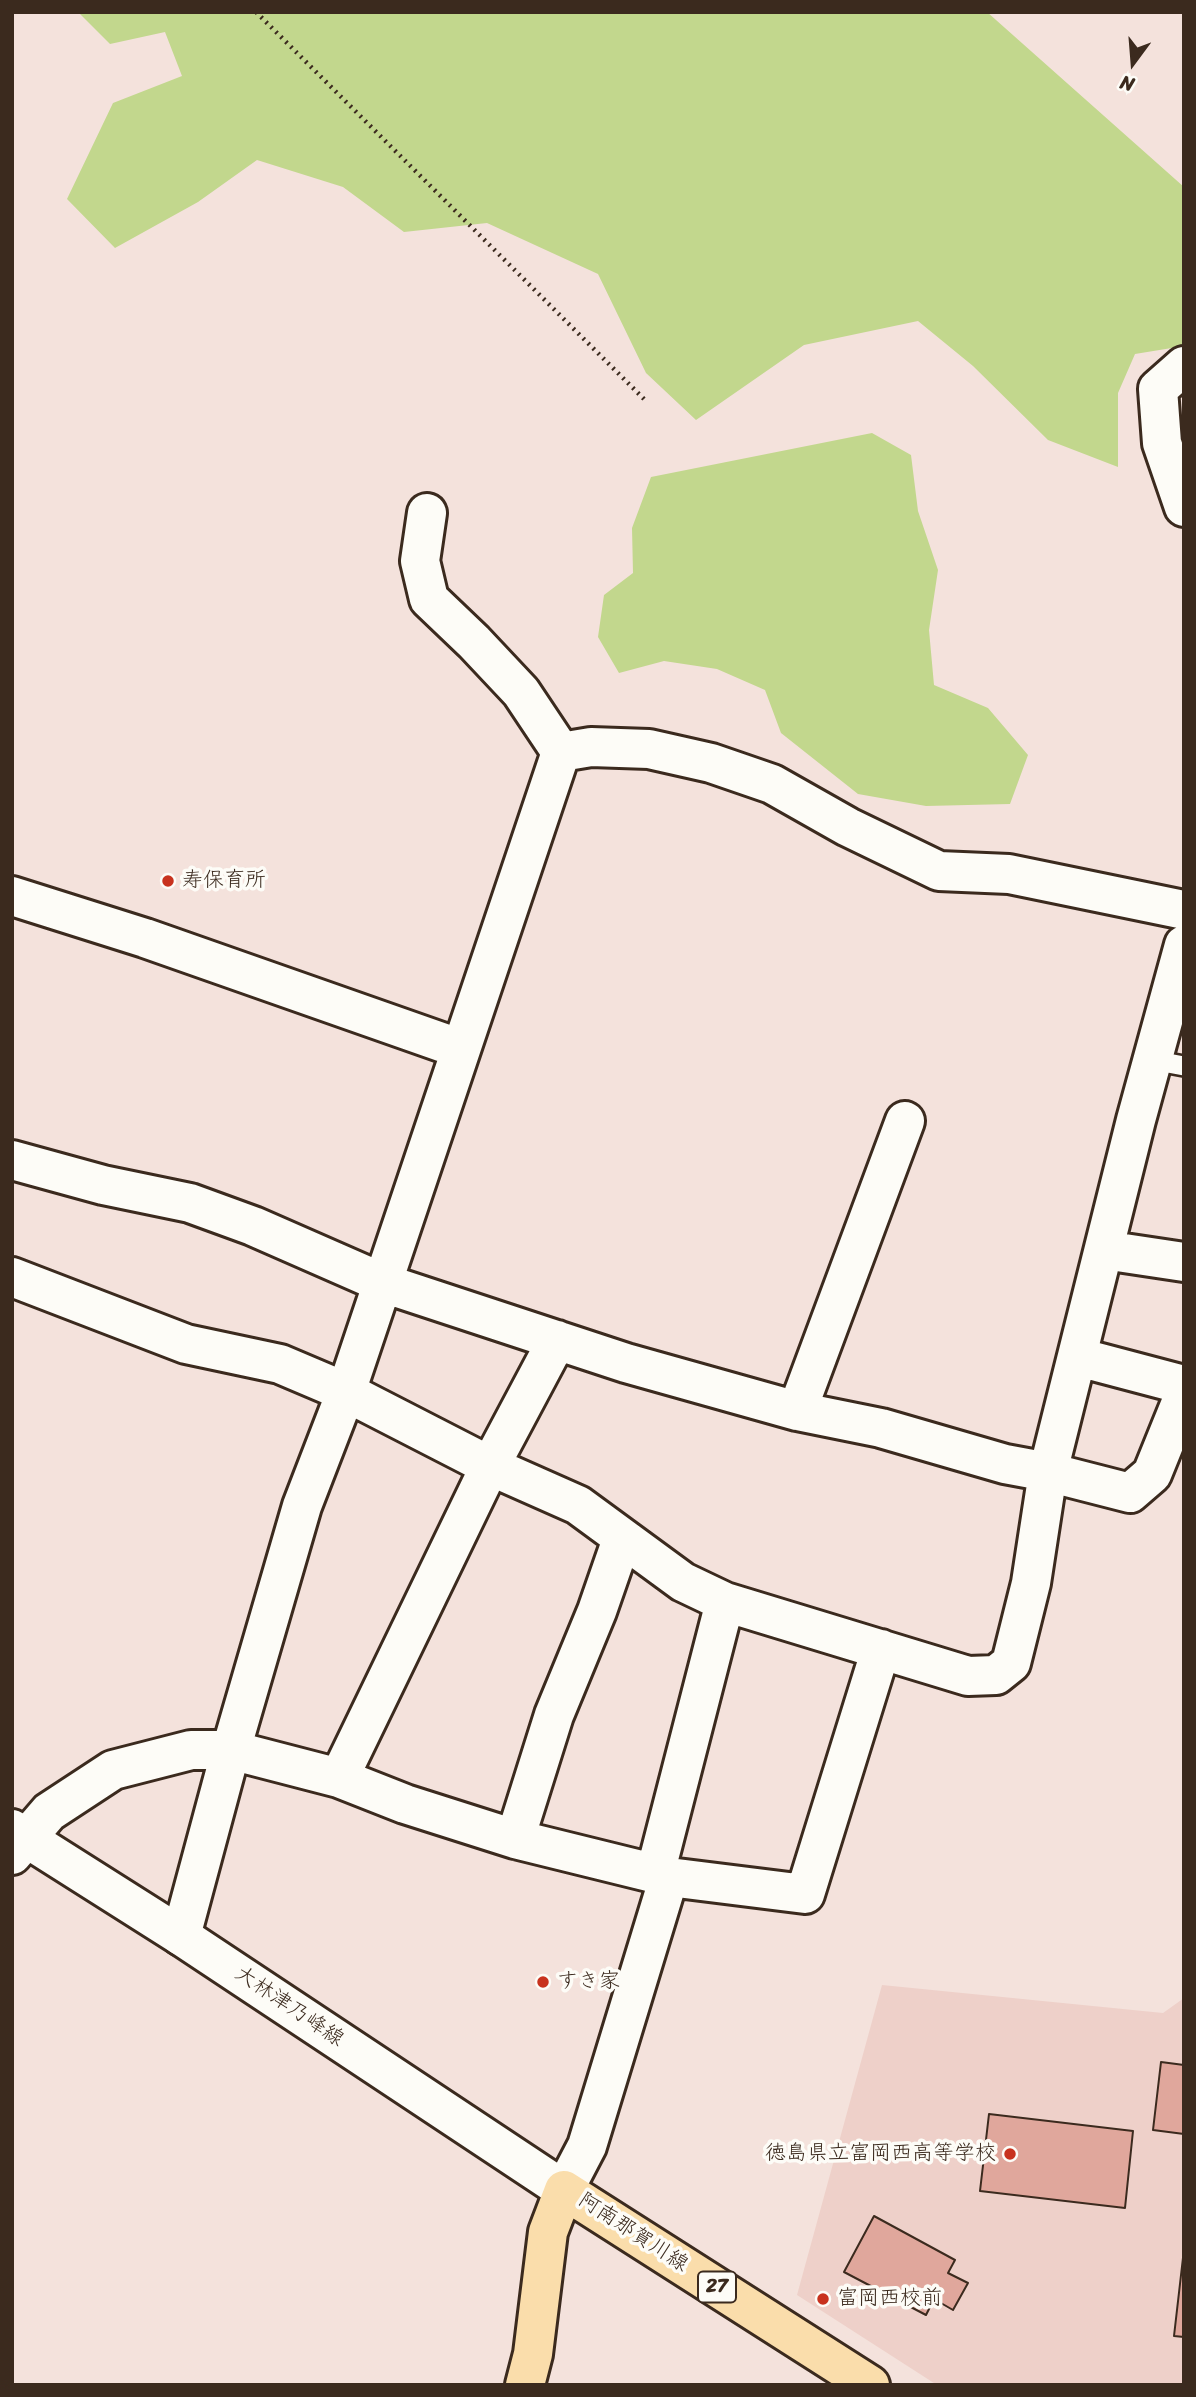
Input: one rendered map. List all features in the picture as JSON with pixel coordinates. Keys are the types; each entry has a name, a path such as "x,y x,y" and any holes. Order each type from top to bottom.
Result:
{"main road":[{"name":"阿南那賀川線","path":"525,2385 533,2354 548,2232 564,2190 870,2385"}],"street":[{"path":"1184,366 1158,388 1162,443 1184,507"},
{"path":"427,513 420,561 429,599 521,692 561,752"},
{"path":"561,752 591,747 649,749 711,763 772,784 848,827 940,871 1009,874 1184,910"},
{"path":"181,1936 231,1750 302,1506 346,1392 561,752"},
{"path":"12,896 145,938 461,1049"},
{"path":"12,1277 186,1344 280,1364 346,1392 489,1466 578,1505 683,1582 725,1602 968,1676 996,1675 1010,1663 1031,1583 1048,1472 1104,1250 1168,1063 1181,964"},
{"path":"797,1411 905,1121"},
{"path":"12,1160 103,1185 190,1203 253,1226 383,1283 626,1363 797,1411 881,1428 1004,1464 1130,1493 1152,1474 1184,1395"},
{"path":"1104,1250 1184,1262"},
{"path":"339,1778 489,1466 556,1340"},
{"path":"1077,1357 1184,1385"},
{"path":"516,1839 554,1715 597,1611 622,1539"},
{"path":"564,2190 587,2146 662,1875 725,1602"},
{"path":"17,1840 50,1812 113,1770 191,1750 231,1750 339,1778 405,1804 516,1839 662,1875 805,1894 881,1649"},
{"name":"大林津乃峰線","path":"17,1840 181,1936 564,2190"}],"path":[{"path":"256,12 644,399"}],"shaded area":[{"name":"徳島県立富岡西高等学校","path":"882,1985 1163,2013 1184,1998 1184,2385 937,2385 797,2295"}],"green space":[{"path":"78,12 987,12 1184,187 1184,346 1135,354 1118,393 1118,467 1048,440 973,366 918,321 804,345 696,420 646,373 598,274 487,223 404,232 343,187 257,160 198,202 115,248 67,199 113,103 182,76 165,32 110,44"},
{"path":"872,433 911,455 918,511 938,570 929,630 934,685 988,708 1028,755 1010,804 926,806 858,794 781,733 765,690 717,669 664,661 619,673 598,637 604,595 633,573 632,528 651,477"}],"building":[{"path":"1161,2062 1184,2065 1184,2134 1153,2130"},
{"path":"989,2114 1133,2131 1125,2208 980,2191"},
{"path":"874,2216 955,2260 948,2273 968,2283 953,2310 934,2299 926,2315 844,2272"},
{"path":"1184,2249 1184,2337 1174,2336"}],"place":[{"name":"寿保育所","path":"168,881"},
{"name":"すき家","path":"543,1982"},
{"name":"徳島県立富岡西高等学校","path":"1010,2154"},
{"name":"富岡西校前","path":"823,2299"}]}
